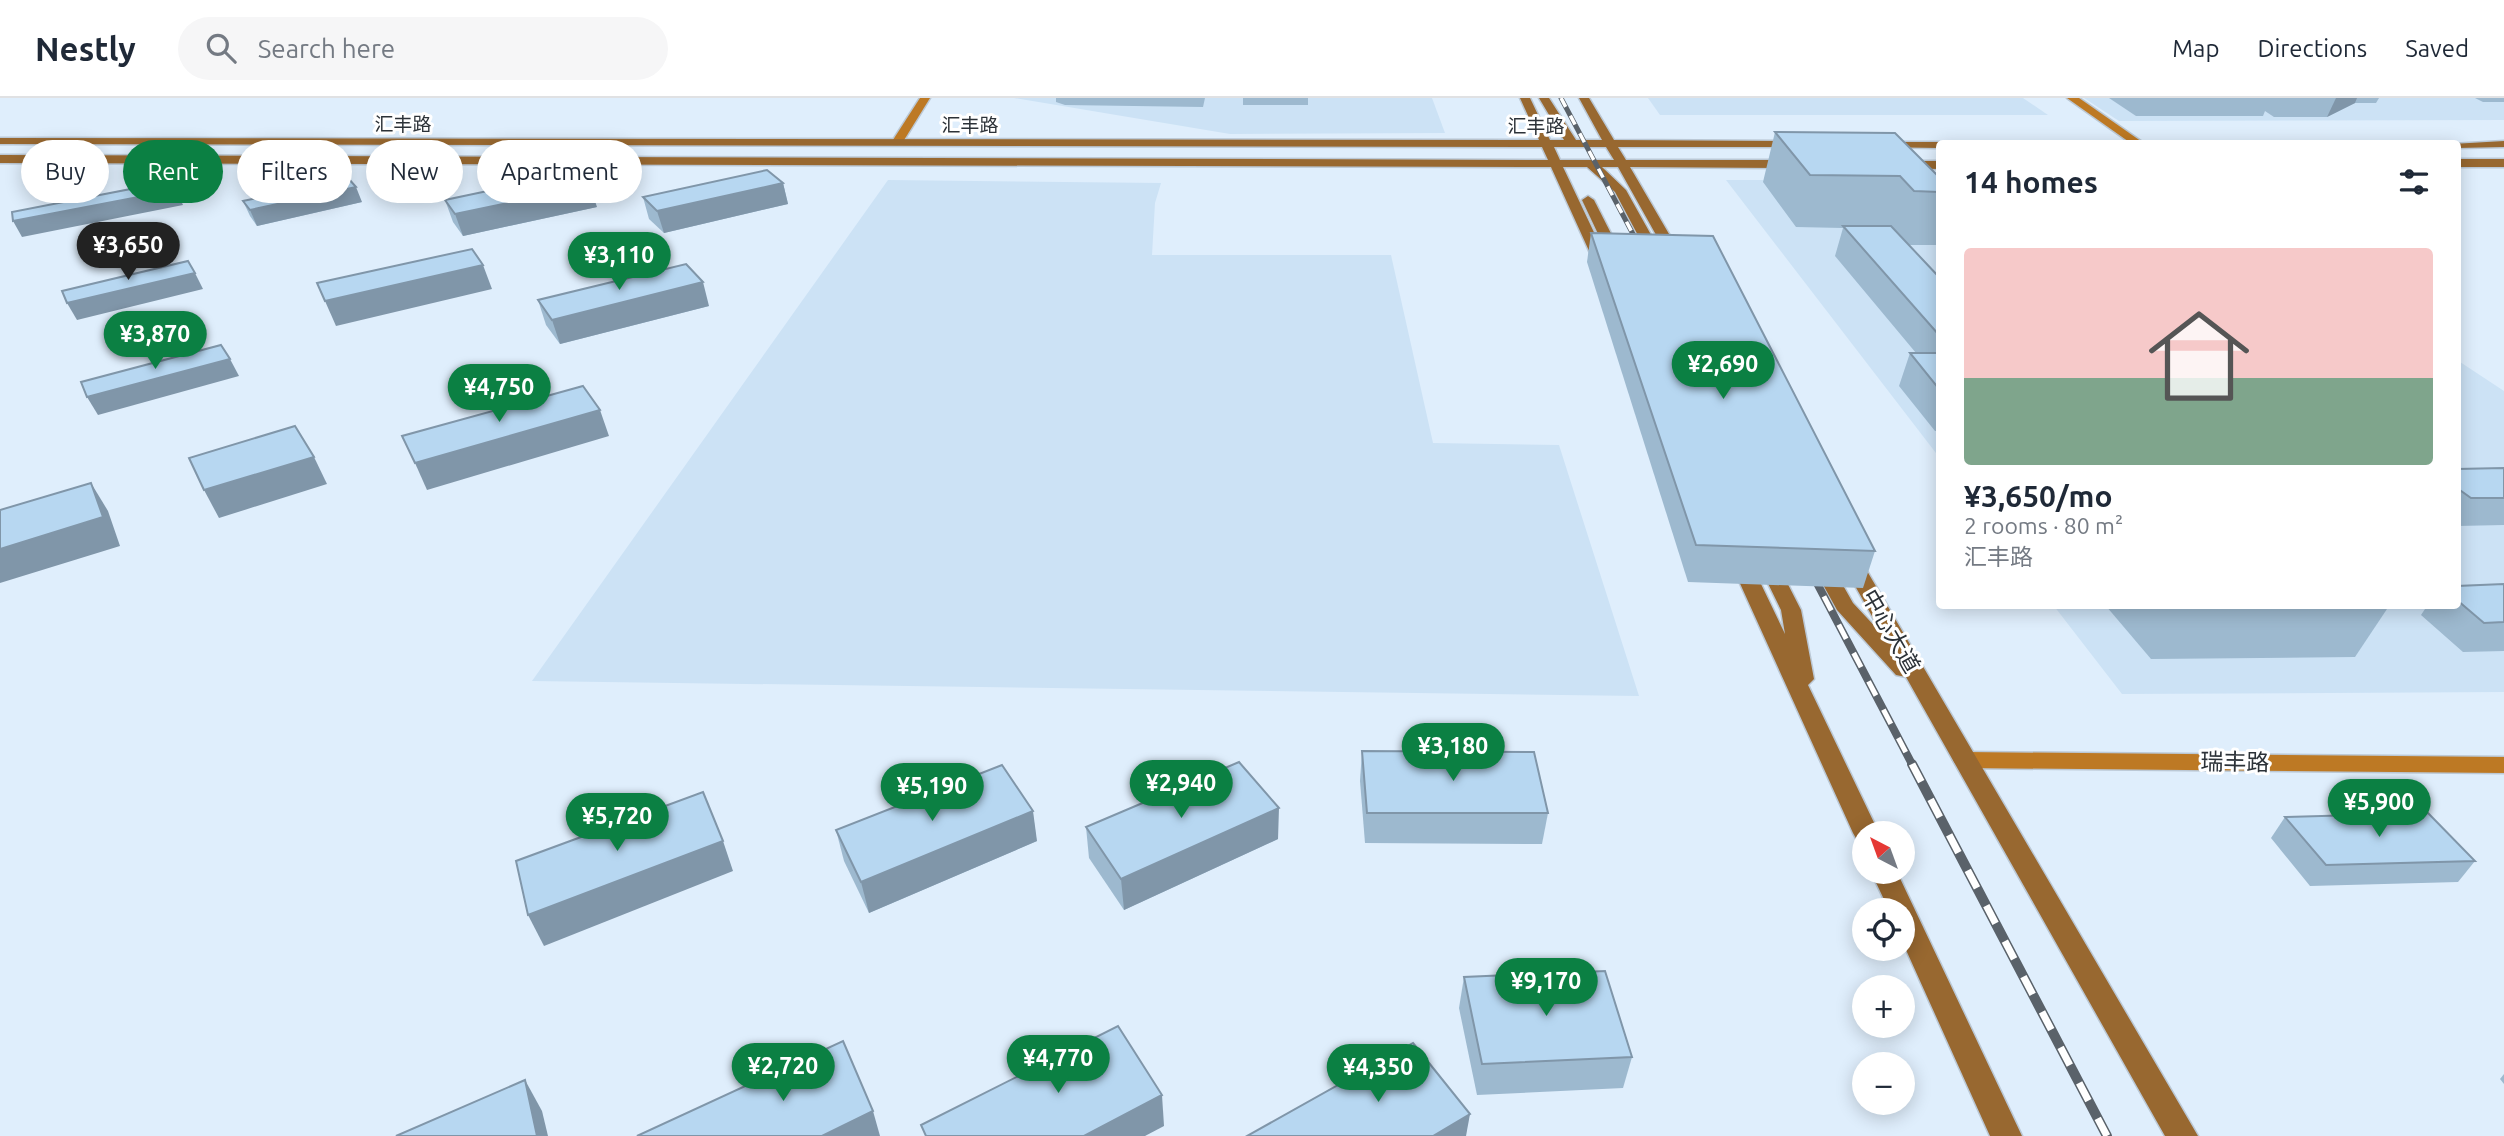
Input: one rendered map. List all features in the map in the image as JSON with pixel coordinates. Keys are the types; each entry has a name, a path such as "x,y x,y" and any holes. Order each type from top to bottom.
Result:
{"main road":[{"path":"1525,98 1559,172 1617,278"},
{"path":"1544,98 1572,143 1559,172"},
{"path":"1584,98 1586,122 1611,144 1689,280"},
{"path":"1555,118 1567,124 1586,122"},
{"name":"汇丰路","path":"0,141 1816,145"},
{"path":"1611,144 1591,164 1620,190 1667,276"},
{"path":"2461,145 2504,144"},
{"path":"1871,145 1936,145"},
{"name":"汇丰路","path":"0,159 1559,172 1591,164 1801,164"},
{"path":"2461,163 2504,163"},
{"path":"1620,190 1623,164"},
{"path":"1884,165 1936,165"},
{"path":"1728,537 1860,821"},
{"name":"中心大道","path":"1840,541 2182,1136"},
{"name":"中心大道","path":"1811,545 1844,606 1929,697"},
{"path":"1761,549 1791,610 1808,709"},
{"path":"1915,939 2006,1136"}],"street":[{"path":"897,143 925,98"},
{"path":"2072,98 2134,140"},
{"name":"瑞丰路","path":"1965,760 2504,765"}],"shaded area":[{"path":"1014,98 1432,98 1445,133 1230,134"},
{"path":"1648,98 2023,98 2048,115 1660,115"},
{"path":"2084,98 2504,98 2504,120 2119,121"},
{"path":"888,180 1161,183 1155,203 1152,255 1391,255 1433,443 1559,445 1639,696 532,681"},
{"path":"1726,180 1936,180 1936,453"},
{"path":"2461,363 2504,391 2504,692 2122,694 2056,609 2461,609"}],"building":[{"path":"1775,132 1895,133 1936,174 1936,192 1914,191 1900,176 1810,175"},
{"path":"767,170 783,183 657,211 643,197"},
{"path":"123,190 123,200 109,203 109,193"},
{"path":"477,193 477,203 508,203 455,214 447,203 463,203 463,196"},
{"path":"58,203 107,203 13,221 12,212"},
{"path":"245,203 282,203 250,210"},
{"path":"1843,226 1891,226 1936,274 1936,332"},
{"path":"1591,233 1713,236 1875,551 1696,545"},
{"path":"472,249 483,265 325,301 317,283"},
{"path":"188,261 195,273 67,303 62,291"},
{"path":"686,264 703,282 552,320 538,300"},
{"path":"221,345 230,359 87,397 81,382"},
{"path":"1910,353 1936,353 1936,385"},
{"path":"583,386 600,410 415,463 402,436"},
{"path":"295,426 314,457 204,490 189,458"},
{"path":"2504,468 2504,498 2471,498 2461,491 2461,469"},
{"path":"91,483 103,517 0,549 0,510"},
{"path":"2504,584 2504,622 2484,623 2461,603 2461,586"},
{"path":"1362,751 1534,752 1548,813 1367,813"},
{"path":"1239,762 1279,808 1121,879 1086,827"},
{"path":"1002,765 1033,811 861,882 836,830"},
{"path":"703,792 723,841 528,915 516,861"},
{"path":"2428,813 2475,861 2326,865 2285,817"},
{"path":"1605,971 1632,1057 1482,1064 1464,977"},
{"path":"1118,1026 1162,1095 1084,1136 926,1136 921,1125"},
{"path":"843,1041 873,1111 822,1136 637,1136"},
{"path":"1413,1043 1470,1114 1433,1136 1247,1136"},
{"path":"525,1080 537,1136 396,1136"}],"railway":[{"path":"1561,98 1643,253"},
{"path":"1809,568 1913,766"},
{"path":"1912,764 2107,1136"}]}
